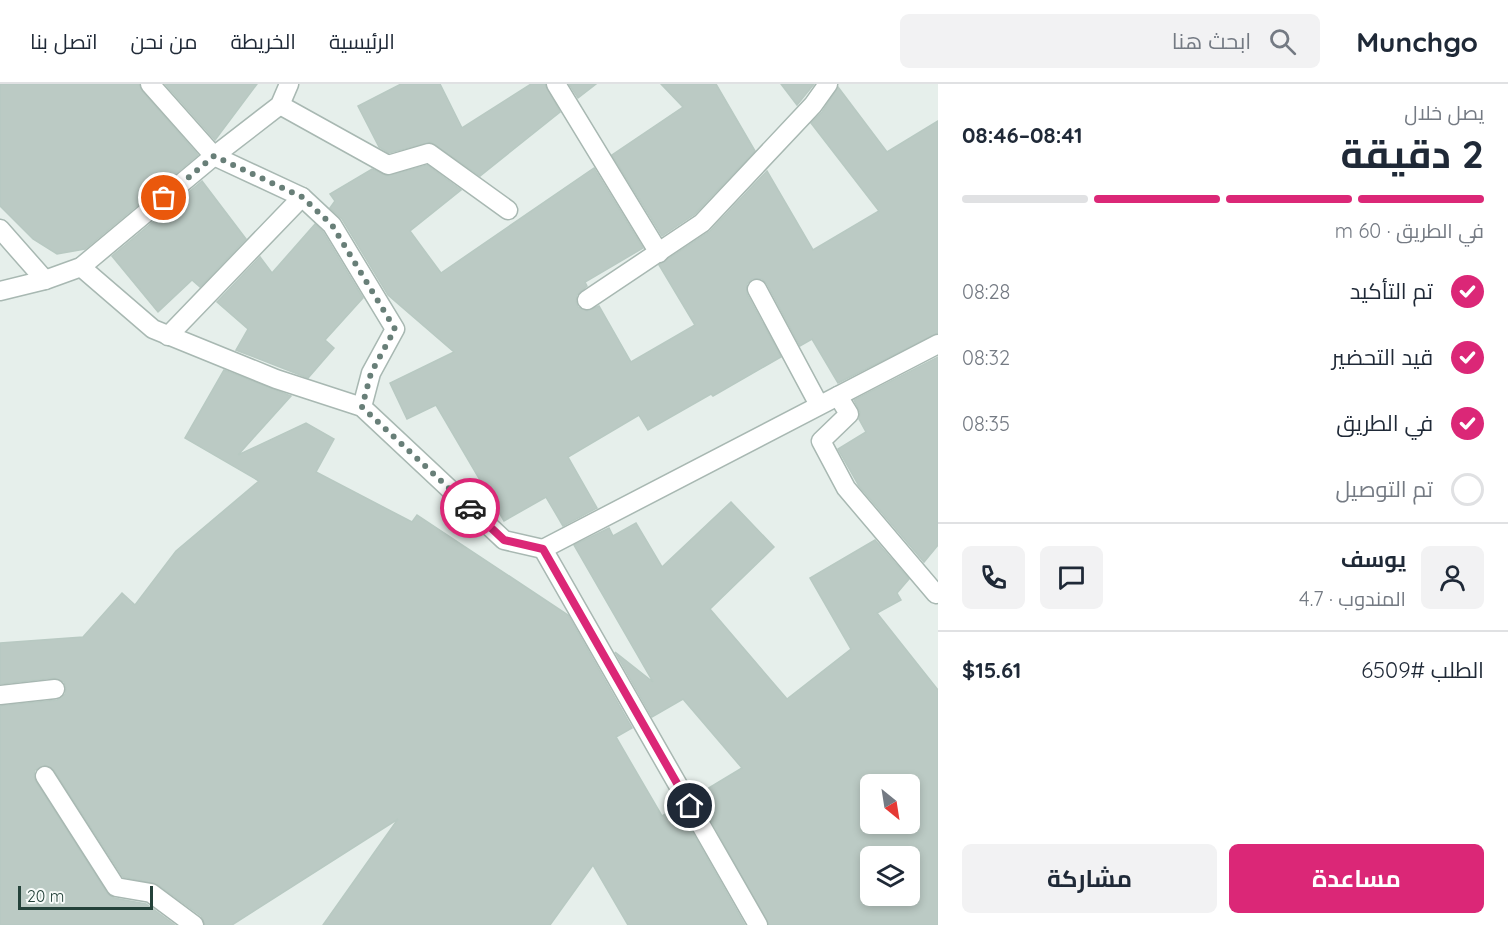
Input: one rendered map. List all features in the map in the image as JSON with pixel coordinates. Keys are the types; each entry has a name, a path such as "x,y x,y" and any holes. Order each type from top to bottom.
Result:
{"street":[{"path":"150,84 214,156 302,197 332,225 395,329 371,373 362,407"},
{"path":"0,291 45,280 81,267 214,156 280,105 289,84"},
{"path":"556,84 659,253"},
{"path":"587,300 702,223 813,105 828,84"},
{"path":"280,105 388,165 429,153 508,210"},
{"path":"168,336 302,197"},
{"path":"0,229 45,280"},
{"path":"81,267 153,329 276,379 362,407 504,540 543,549 938,344"},
{"path":"757,289 819,405"},
{"path":"838,396 849,414 821,441 846,488 937,594"},
{"path":"543,549 758,925"},
{"path":"0,695 55,688"},
{"path":"45,776 116,886 151,893 194,925"}],"building":[{"path":"0,84 139,84 142,91 198,155 85,249 57,254 33,239 0,206"},
{"path":"165,84 257,84 215,140"},
{"path":"401,84 440,84 462,128 531,84 545,84 560,112 480,176 431,142 389,153 379,147 358,106"},
{"path":"569,84 596,84 578,98"},
{"path":"661,84 716,84 755,151 695,214 662,236 612,155 683,107"},
{"path":"781,84 814,84 797,105"},
{"path":"838,87 887,152 938,121 938,333 838,383 812,339 800,346 767,284 762,279 752,279 747,284 747,294 781,357 648,430 639,415 568,457 597,508 563,526 546,497 504,521 436,405 407,419 390,383 454,352 388,295 342,219 330,208 335,201 330,194 372,169 387,176 427,165 461,190 410,231 441,273 594,168 643,248 585,282 587,286 577,295 576,301 578,307 587,311 599,306 631,362 695,325 659,265 710,231 767,171 813,250 879,211 811,123 822,112"},
{"path":"202,181 246,239 200,287 192,280 158,312 112,256"},
{"path":"315,224 323,232 363,298 325,340 334,348 308,378 236,350 248,329 217,302 260,257 272,273"},
{"path":"938,357 938,545 924,562 859,486 838,449 866,432 859,419 860,412 854,400"},
{"path":"224,370 291,396 238,455 306,423 334,439 316,472 412,522 417,515 568,615 632,728 616,737 662,816 678,807 745,925 628,925 593,865 550,925 323,925 398,819 232,925 205,925 201,916 157,884 123,877 54,770 45,765 35,770 36,782 107,893 114,898 146,904 175,925 0,925 0,706 57,700 65,694 66,688 64,682 54,678 0,684 0,643 83,637 122,593 135,605 176,551 259,481 185,438"},
{"path":"731,502 774,547 710,609 787,699 851,649 810,578 875,540 909,579 897,593 901,600 877,613 938,690 938,925 769,925 697,795 742,768 683,699 652,717 615,652 653,682 574,545 609,528 613,536 636,523 662,567"}],"way so far":[{"path":"164,198 214,156 302,197 332,225 395,329 371,373 362,407 470,508"}],"route":[{"path":"470,508 504,540 543,549 690,806"}]}
